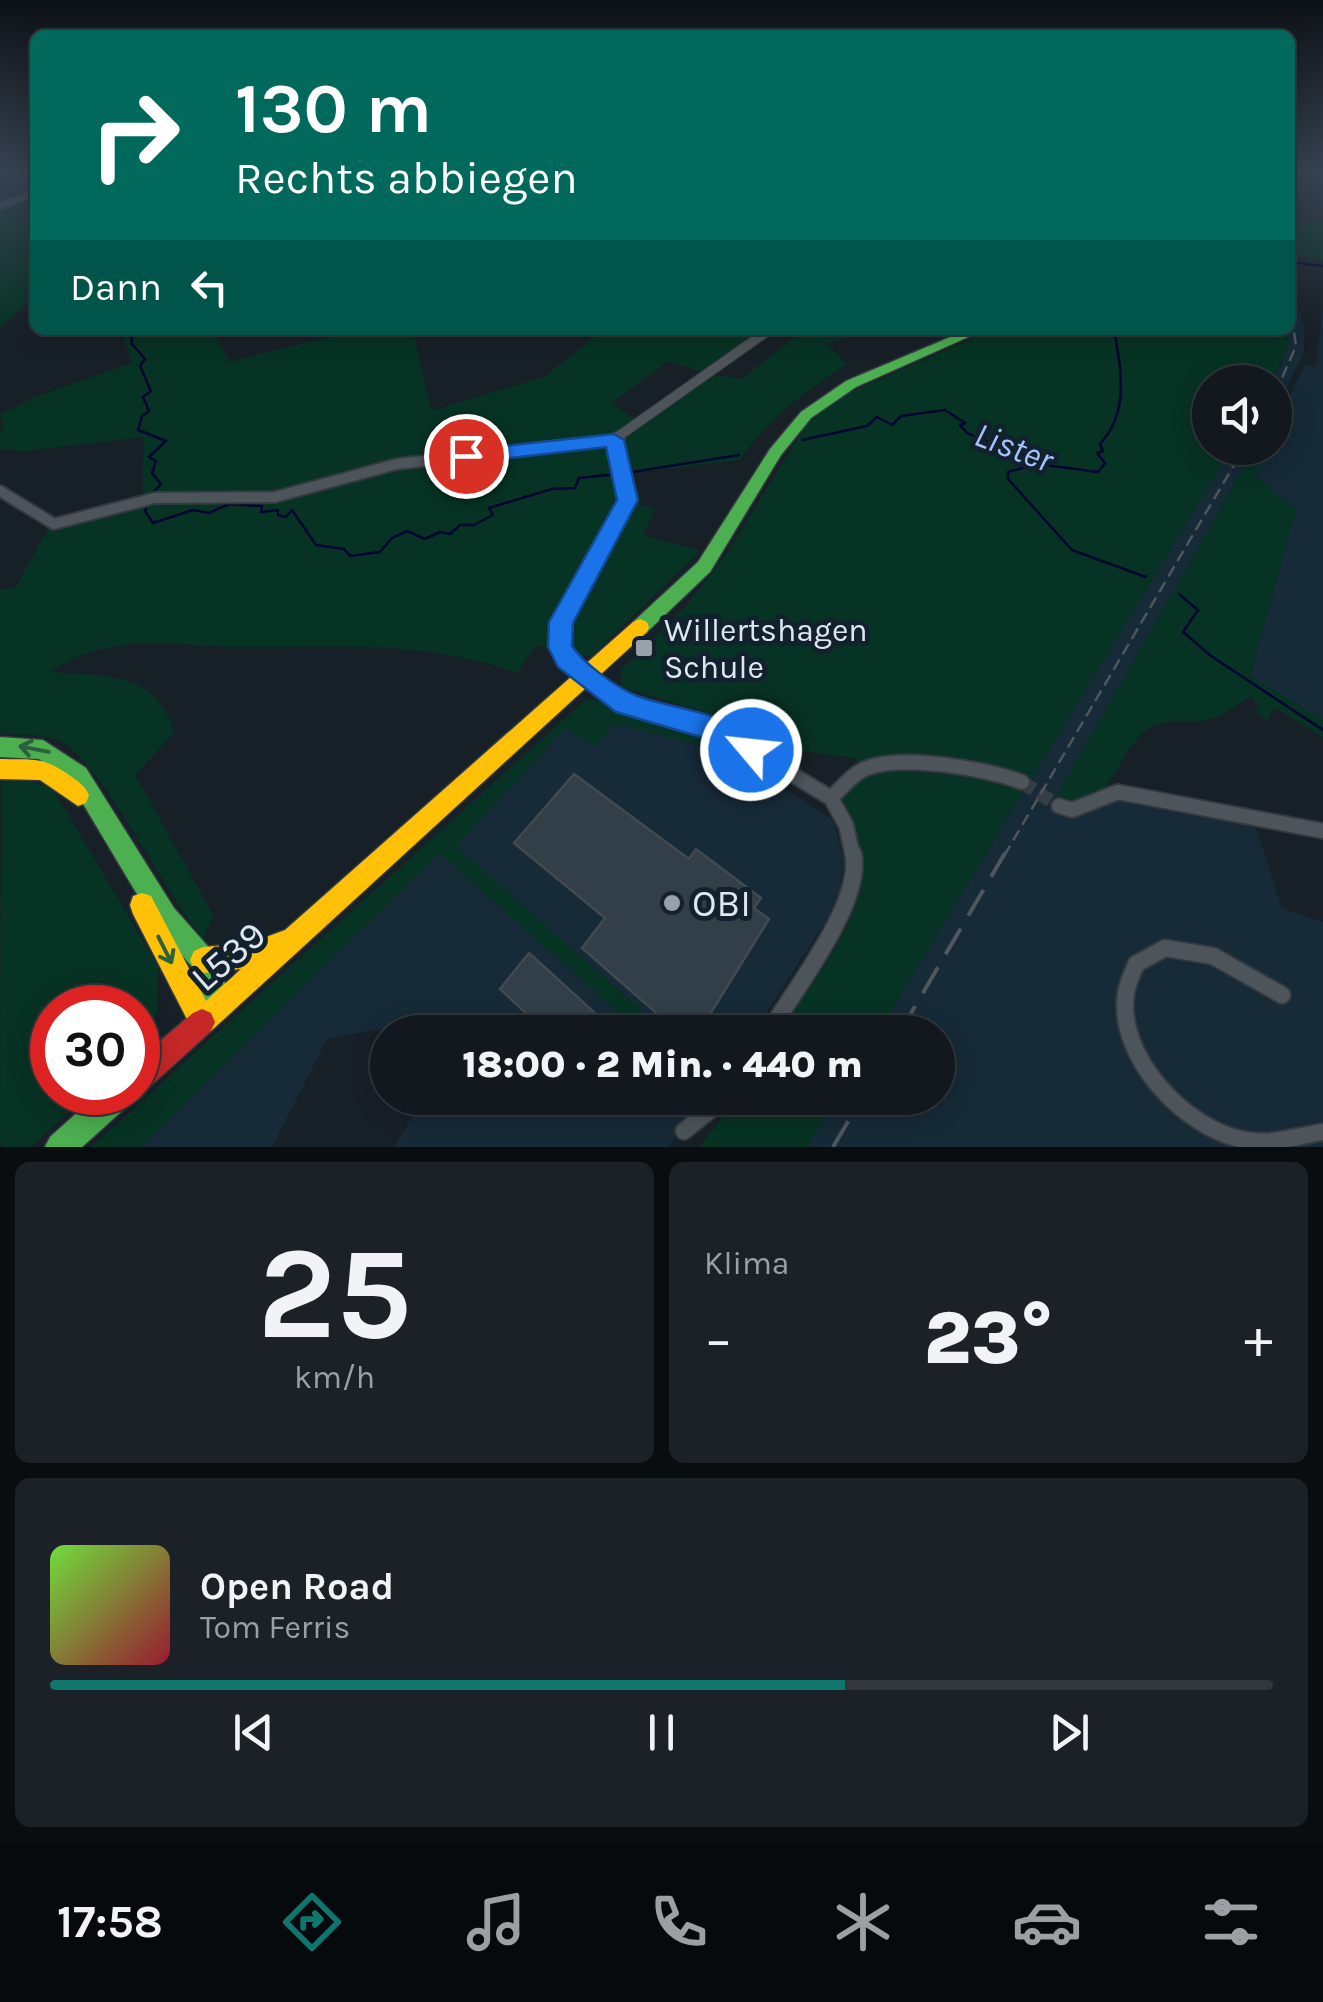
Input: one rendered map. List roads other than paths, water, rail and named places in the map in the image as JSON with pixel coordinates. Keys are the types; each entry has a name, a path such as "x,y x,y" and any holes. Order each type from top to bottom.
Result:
{"main road":[{"name":"L539","path":"160,1059 588,677 704,567 786,436 830,395 891,362 964,335"},
{"path":"0,746 26,746 62,757 86,788 165,917 203,960 214,987 202,1022"},
{"path":"0,769 32,767 67,781 128,878 202,1022"},
{"path":"203,960 250,956 296,939"},
{"path":"60,1147 96,1115"}],"street":[{"path":"0,491 54,524 149,499 275,497 398,464 614,440 761,335"},
{"path":"614,440 628,500 558,635 567,660 625,704 728,735 831,798 852,844 853,882 839,920 779,1015"},
{"path":"831,798 854,777 878,766 1002,774 1022,782"},
{"path":"1059,806 1072,810 1118,792 1323,831"},
{"path":"1282,995 1216,955 1190,947 1167,946 1147,954 1133,968 1124,1003 1130,1037 1149,1072 1186,1111 1212,1128 1241,1140 1267,1141 1323,1132"},
{"path":"684,1131 704,1115"}],"waterway":[{"path":"1295,263 1323,266"},
{"name":"Lister","path":"131,335 132,344 145,359 140,366 151,391 143,397 149,411 142,416 138,430 166,441 149,457 156,461 152,473 161,484 152,494"},
{"name":"Lister","path":"802,440 867,426 877,417 892,425 901,416 945,410 965,423 960,425 967,433 1038,464 1098,472 1105,463 1097,453 1103,451 1100,444 1116,418 1121,390 1115,335"},
{"name":"Lister","path":"626,473 739,455"},
{"path":"1033,465 1008,472 1008,479 1072,550 1146,577"},
{"name":"Lister","path":"147,506 145,511 153,523 193,510 209,513 229,504 262,506 261,512 278,510 278,515 286,517 292,510 316,545 344,549 350,556 380,552 392,538 407,531 425,539 440,532 450,534 460,525 474,525 493,515 489,508 552,489 575,488 579,478 618,474"},
{"path":"1179,594 1198,610 1183,632 1211,656 1323,730"}],"tunnel":[{"path":"1022,782 1059,806"}],"railway":[{"path":"1288,365 1296,346 1294,335"},
{"path":"1004,856 1234,465"},
{"path":"910,1015 1005,853"},
{"path":"833,1147 852,1115"}],"place":[{"name":"Willertshagen Schule","path":"644,648"},
{"name":"OBI","path":"672,903"}]}
